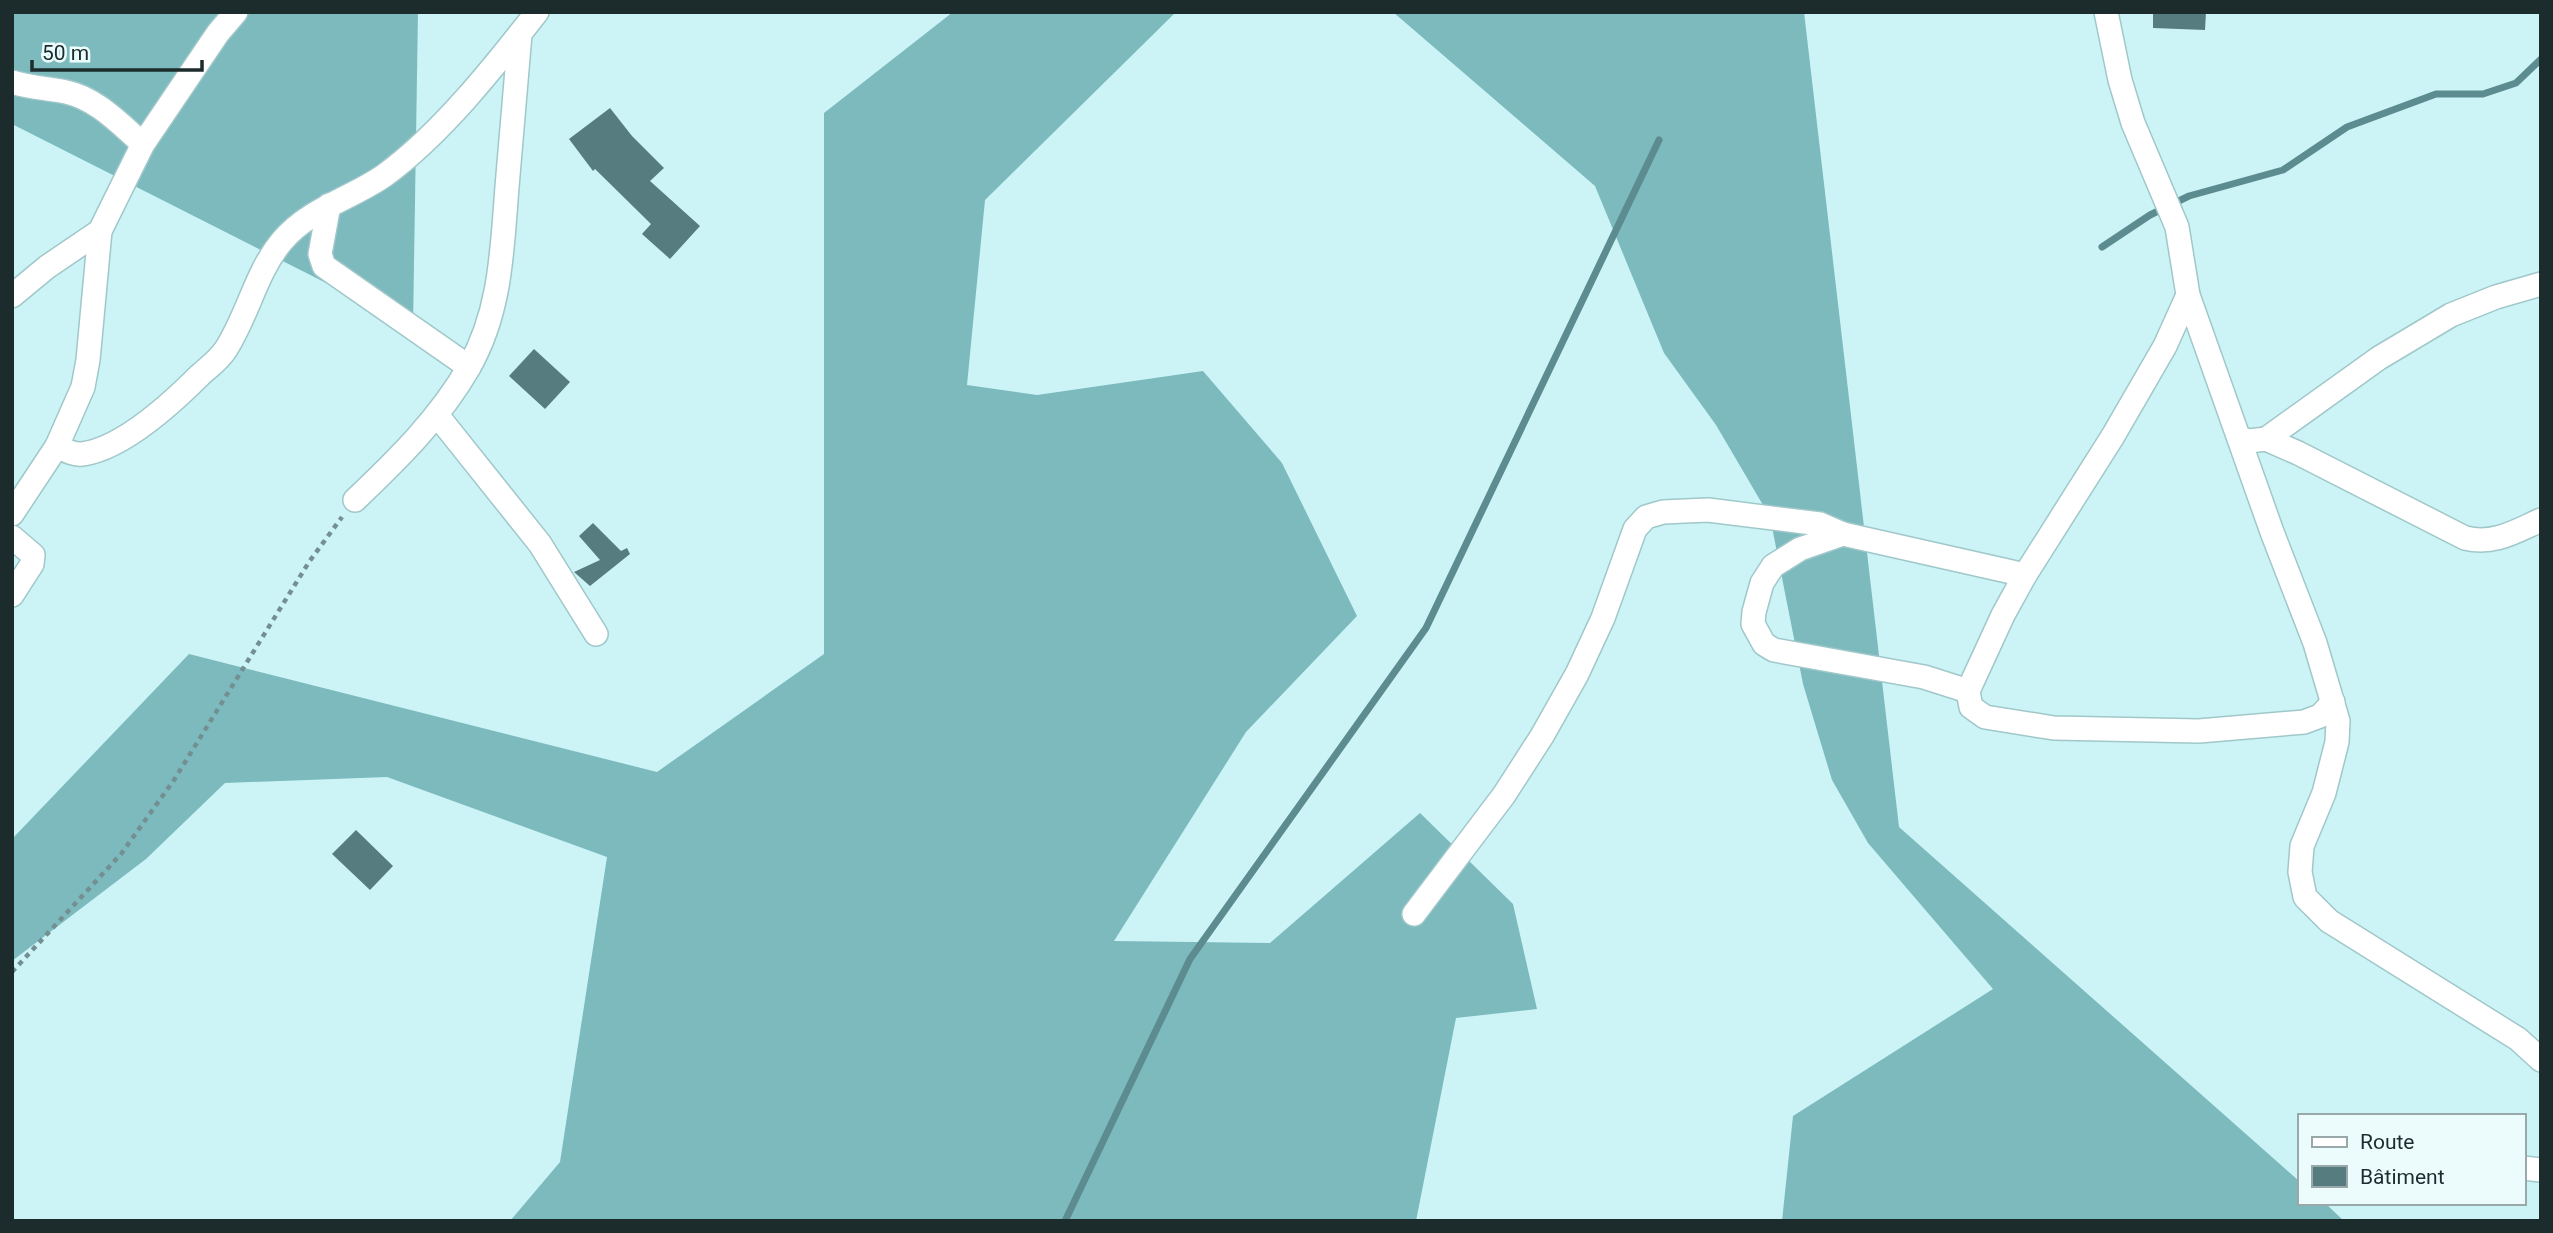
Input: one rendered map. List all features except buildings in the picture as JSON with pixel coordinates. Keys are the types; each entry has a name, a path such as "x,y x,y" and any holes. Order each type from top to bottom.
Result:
{"street":[{"path":"12,514 57,446 83,387 100,231 143,144 218,33 236,12"},
{"path":"57,446 80,454 100,450 140,428 187,388 224,352 237,330 263,271 282,241 309,216 384,176 411,152 487,75 537,12"},
{"path":"2106,12 2120,80 2133,123 2178,227 2188,295 2272,532 2315,643 2338,720 2337,742 2324,793 2302,846 2300,872 2305,897 2329,921 2518,1039 2541,1059"},
{"path":"355,500 391,466 437,415 469,367 494,306 503,250 520,34"},
{"path":"12,82 43,90 67,92 88,99 143,144"},
{"path":"329,205 320,254 324,266 469,367"},
{"path":"12,296 47,267 100,231"},
{"path":"2239,438 2249,441 2266,439 2348,379 2451,316 2541,284"},
{"path":"2188,295 2165,346 2113,436 2025,576 1977,668 1968,691 1971,707 1985,717 2054,728 2199,732 2304,722 2320,716 2333,702"},
{"path":"437,415 540,544 596,635"},
{"path":"2266,439 2465,538 2477,541 2496,539 2541,520"},
{"path":"1413,914 1504,794 1542,736 1577,674 1603,618 1635,529 1646,517 1663,512 1708,510 1820,524 1843,534 2025,576"},
{"path":"1843,534 1800,549 1773,566 1762,583 1754,612 1753,624 1764,644 1774,650 1924,677 1968,691"},
{"path":"12,537 33,555 32,564 12,595"}],"path":[{"path":"12,972 121,853 174,779 309,562 355,500"}],"shaded area":[{"path":"12,12 418,12 413,327 12,124"},
{"path":"953,12 1176,12 985,200 967,385 1037,395 1203,371 1282,463 1357,616 1246,732 1114,941 1270,943 1420,813 1513,904 1537,1009 1456,1018 1416,1221 510,1221 560,1162 607,857 387,777 225,783 146,859 12,961 12,839 189,654 657,772 824,654 824,113"},
{"path":"1393,12 1804,12 1899,827 2298,1180 2298,1205 2327,1205 2344,1221 1782,1221 1793,1116 1993,989 1868,843 1832,780 1803,684 1770,517 1716,425 1664,353 1595,186"}],"waterway":[{"path":"2102,247 2150,215 2189,196 2283,170 2347,127 2436,94 2483,94 2516,83 2541,59"},
{"path":"1065,1221 1190,959 1426,628 1659,140"}]}
